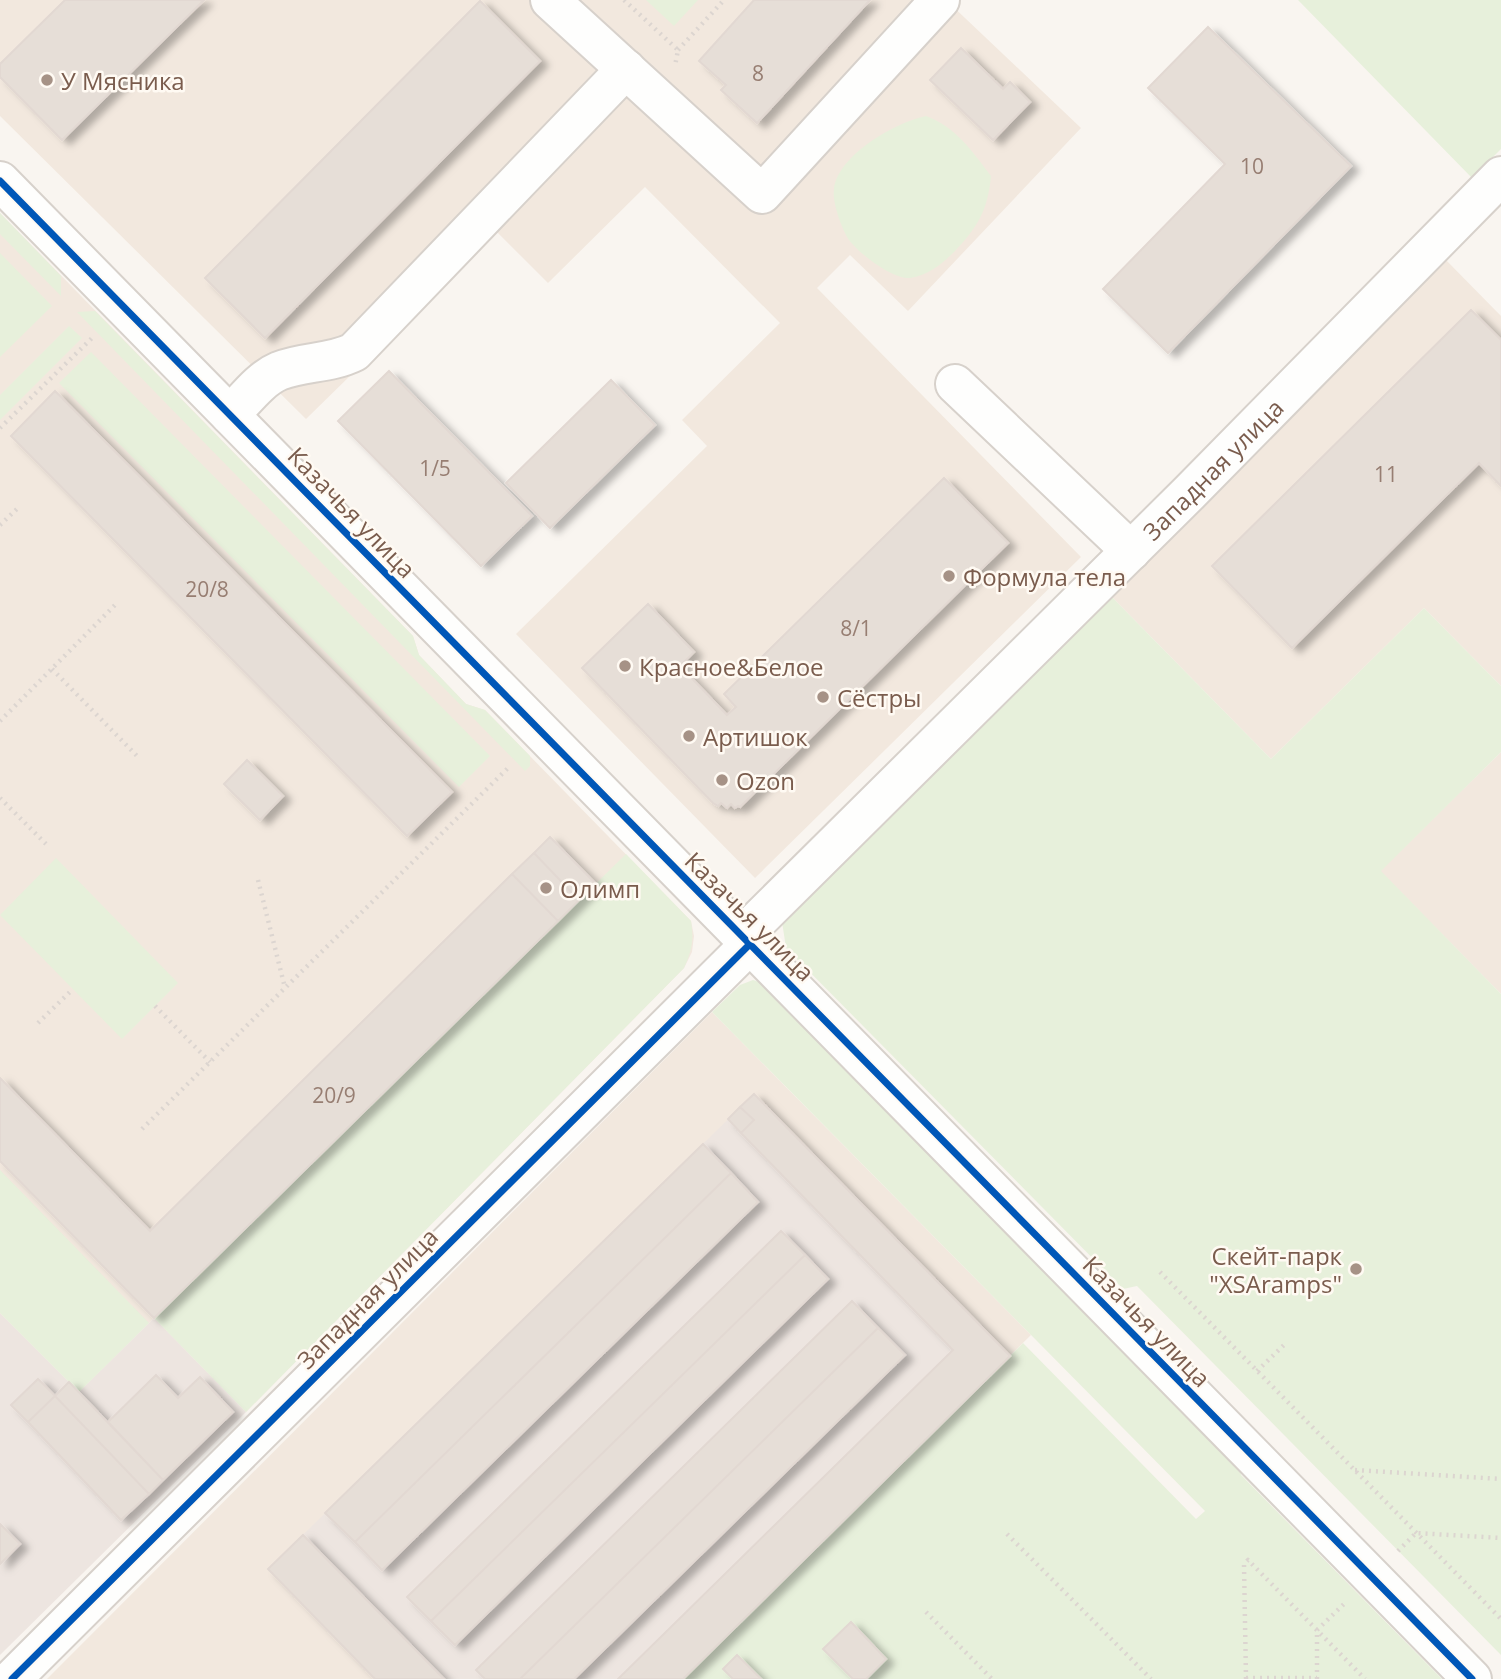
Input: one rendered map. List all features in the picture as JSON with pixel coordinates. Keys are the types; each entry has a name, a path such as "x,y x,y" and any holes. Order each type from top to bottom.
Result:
{"street":[{"path":"550,0 761,194 940,0"},
{"path":"230,415 265,380 277,372 338,360 354,352 626,69"},
{"name":"Западная улица","path":"12,1679 1363,319 1501,176"},
{"name":"Казачья улица","path":"0,181 1472,1679"},
{"path":"955,384 1130,551"}],"path":[{"path":"624,0 678,50"},
{"path":"673,72 678,50 724,0"},
{"path":"0,428 92,338"},
{"path":"0,525 20,506"},
{"path":"0,720 117,603"},
{"path":"52,668 137,756"},
{"path":"142,1129 510,766"},
{"path":"0,798 46,845"},
{"path":"258,880 285,988"},
{"path":"38,1023 73,989"},
{"path":"155,1006 210,1062"},
{"path":"1160,1272 1501,1619"},
{"path":"1257,1371 1285,1344"},
{"path":"1355,1470 1501,1479"},
{"path":"1416,1533 1501,1538"},
{"path":"1007,1534 1151,1679"},
{"path":"1317,1630 1317,1678 1245,1678 1244,1563 1248,1560 1317,1630 1365,1679"},
{"path":"926,1612 992,1679"}],"shaded area":[{"path":"0,0 946,0 1081,128 908,311 850,255 817,288 1081,557 755,878 516,634 707,446 682,420 780,323 645,187 548,283 497,232 306,419 0,116"},
{"path":"0,213 413,636 419,655 466,704 485,710 691,921 694,936 692,952 684,968 246,1412 154,1318 79,1392 0,1313"},
{"path":"1444,258 1501,316 1501,686 1424,608 1271,759 1106,591"},
{"path":"1501,752 1501,994 1380,871"},
{"path":"712,1012 1031,1335 683,1679 47,1679"},
{"path":"754,1094 1010,1356 682,1679 375,1679 268,1569"},
{"path":"0,1313 79,1392 154,1318 246,1412 0,1655"}],"green space":[{"path":"646,0 698,0 674,26"},
{"path":"1298,0 1501,0 1501,149 1472,178"},
{"path":"926,116 946,126 970,149 991,176 990,188 980,217 955,251 929,272 910,278 894,274 874,263 850,241 837,212 834,189 846,164 870,142 900,125"},
{"path":"0,213 61,276 61,296 0,234"},
{"path":"0,253 52,306 0,357"},
{"path":"95,311 413,636 419,655 466,704 485,710 530,756 530,766 525,771 77,312"},
{"path":"69,326 82,338 0,420 0,395"},
{"path":"91,352 490,756 459,787 59,383"},
{"path":"1106,591 1271,759 1424,608 1501,686 1501,752 1381,871 1501,994 1501,1655 1137,1286 1123,1289 786,948 781,915"},
{"path":"626,854 691,921 692,945 684,968 246,1412 154,1318"},
{"path":"56,858 178,983 122,1039 0,915"},
{"path":"753,980 766,984 1240,1468 1241,1475 1442,1679 683,1679 1023,1343 1196,1519 1205,1511 712,1012 740,985"},
{"path":"0,1170 149,1323 79,1392 0,1313"}],"building":[{"path":"65,0 204,0 62,140 0,77 0,64"},
{"path":"754,0 870,0 757,123 721,90 726,85 699,61"},
{"path":"480,1 540,61 265,338 205,278"},
{"path":"1208,27 1351,166 1168,353 1103,289 1225,164 1148,88"},
{"path":"961,48 1003,89 1010,82 1030,102 993,140 930,80"},
{"path":"1471,310 1501,340 1501,486 1479,463 1292,648 1212,566"},
{"path":"389,371 532,516 481,566 338,421"},
{"path":"611,380 655,425 550,528 506,483"},
{"path":"55,391 452,792 407,836 11,436"},
{"path":"944,478 1008,543 740,807 735,808 731,804 727,808 721,803 718,806 713,803 582,668 648,604 694,652 680,666 727,715 736,707 724,694"},
{"path":"247,760 283,796 260,820 224,784"},
{"path":"550,837 595,883 579,900 534,853"},
{"path":"534,853 579,900 558,921 512,874"},
{"path":"512,874 558,921 154,1318 0,1161 0,1078 150,1231"},
{"path":"754,1094 1010,1356 683,1679 618,1679 953,1350 741,1133 754,1120 740,1107"},
{"path":"740,1107 754,1120 741,1133 728,1119"},
{"path":"703,1144 731,1173 355,1542 325,1513"},
{"path":"731,1173 758,1202 382,1570 355,1542"},
{"path":"781,1231 805,1255 431,1621 407,1597"},
{"path":"805,1255 828,1279 455,1645 431,1621"},
{"path":"852,1301 878,1328 520,1679 485,1679 476,1670"},
{"path":"878,1328 905,1355 574,1679 520,1679"},
{"path":"156,1375 178,1398 200,1377 233,1412 163,1480 108,1422"},
{"path":"38,1379 55,1396 28,1422 11,1405"},
{"path":"69,1382 163,1480 149,1494 55,1396"},
{"path":"55,1396 149,1494 121,1520 28,1422"},
{"path":"0,1524 20,1544 0,1564"},
{"path":"303,1535 444,1679 375,1679 268,1569"},
{"path":"851,1622 886,1659 866,1679 853,1679 823,1649"},
{"path":"737,1655 761,1679 733,1679 723,1669"}],"cycle path":[{"path":"0,181 1472,1679"},
{"path":"12,1679 750,944"}],"place":[{"name":"У Мясника","path":"47,80"},
{"name":"Формула тела","path":"949,576"},
{"name":"Красное&Белое","path":"625,666"},
{"name":"Сёстры","path":"823,697"},
{"name":"Артишок","path":"689,736"},
{"name":"Ozon","path":"722,780"},
{"name":"Олимп","path":"546,888"},
{"name":"Скейт-парк \"XSAramps\"","path":"1356,1269"}]}
